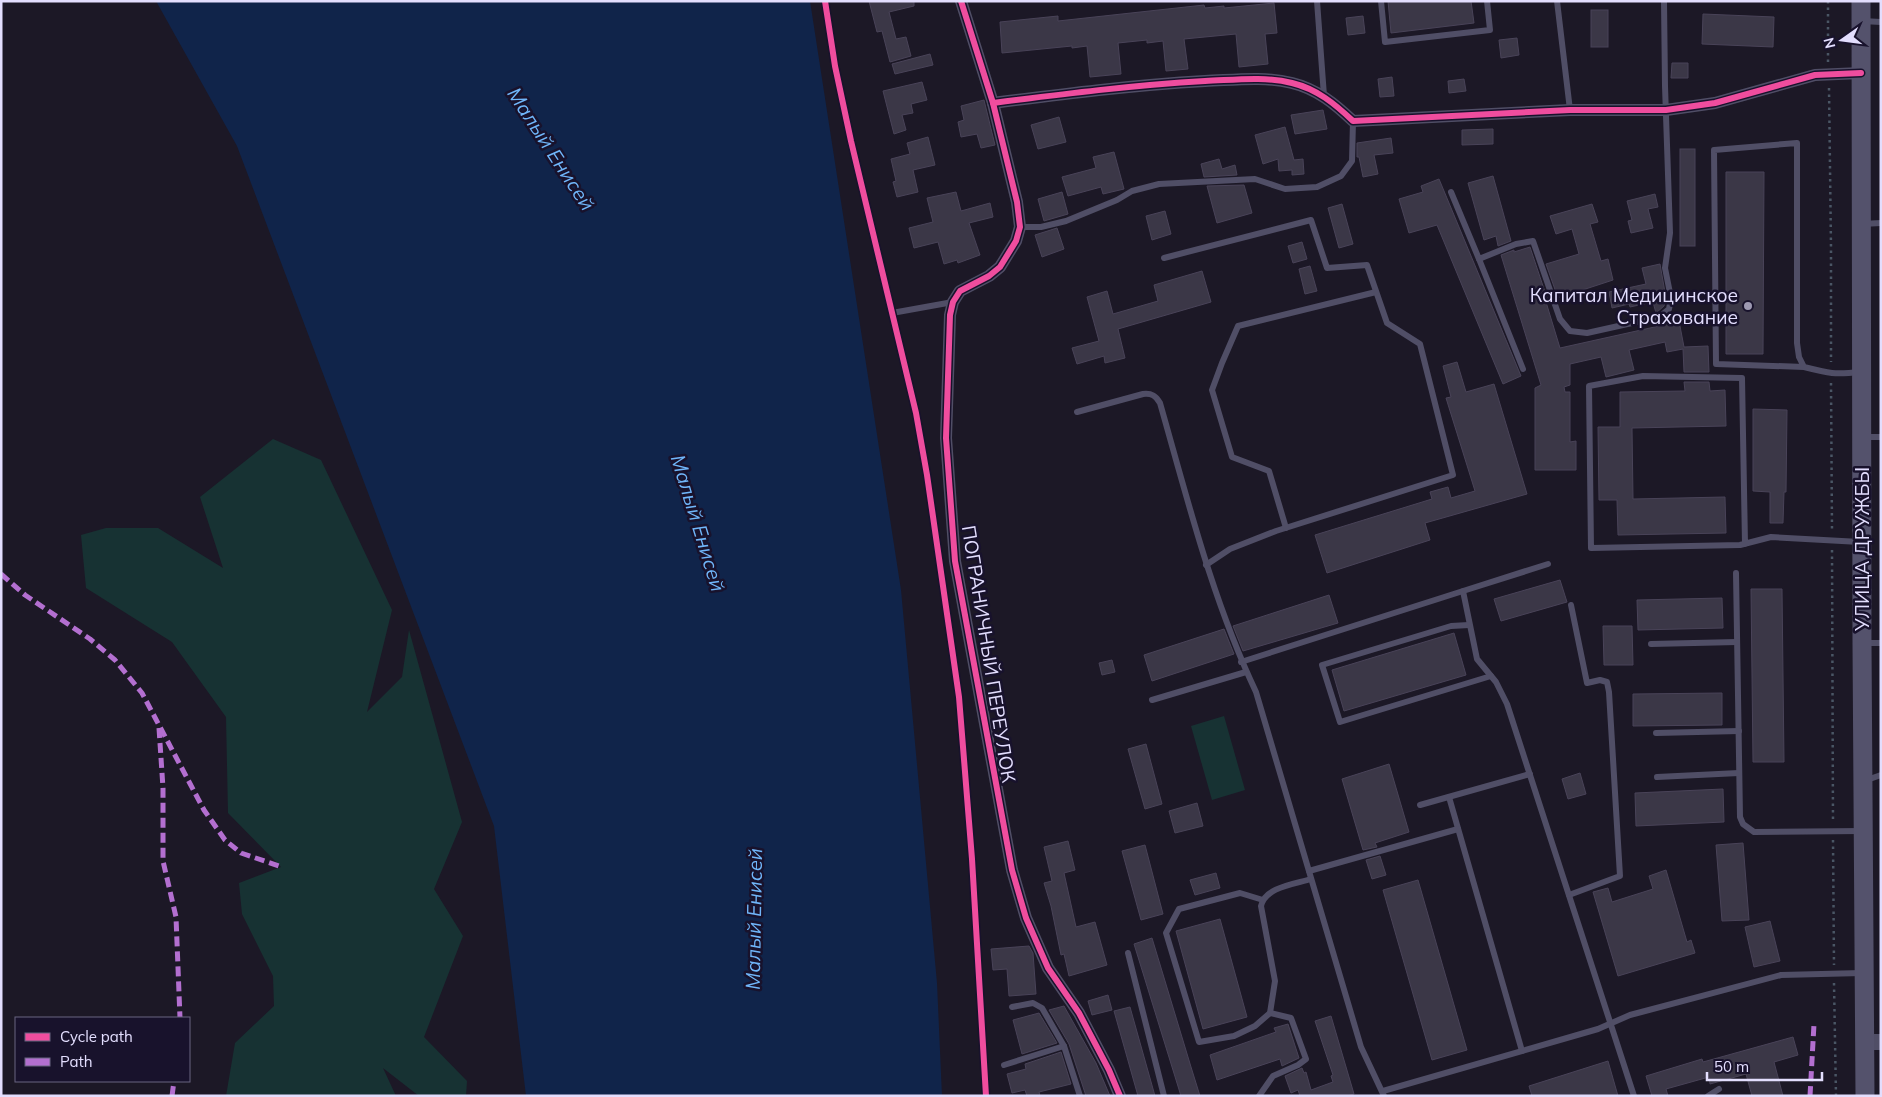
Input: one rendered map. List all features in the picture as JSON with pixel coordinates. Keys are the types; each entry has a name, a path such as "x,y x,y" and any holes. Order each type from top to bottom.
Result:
{"main road":[{"name":"УЛИЦА ДРУЖБЫ","path":"1861,1 1864,973 1873,1042 1865,1096"}],"street":[{"path":"953,302 960,291 989,276 1000,267 1016,241 1020,227 1017,202 993,103 961,1"},
{"path":"993,103 1146,84 1260,79 1293,83 1324,96 1353,121 1570,110 1666,110 1715,103 1815,75 1861,73"},
{"name":"ПОГРАНИЧНЫЙ ПЕРЕУЛОК","path":"953,302 950,322 946,438 955,561 1012,870 1026,918 1048,968 1080,1013 1120,1096"}],"lane":[{"path":"1317,1 1324,96"},
{"path":"1381,1 1385,42 1490,30 1487,1"},
{"path":"1557,1 1570,110"},
{"path":"1478,259 1516,244 1533,241 1560,319 1570,331 1586,333 1596,331 1659,316 1669,309 1671,298 1666,268 1670,233 1664,1"},
{"path":"1861,21 1881,22"},
{"path":"1020,227 1041,227 1066,221 1100,208 1132,191 1159,184 1255,179 1285,189 1317,187 1342,176 1352,161 1353,121"},
{"path":"1804,367 1799,357 1798,343 1797,143 1714,150 1716,364 1804,367 1831,373 1862,372"},
{"path":"1451,192 1523,369"},
{"path":"1164,258 1311,220 1327,268 1367,265 1387,323 1420,344 1453,475 1286,528 1230,549 1206,565"},
{"path":"1861,224 1881,223"},
{"path":"1286,528 1269,471 1232,457 1212,390 1222,363 1238,326 1376,292"},
{"path":"892,312 953,302"},
{"path":"1745,544 1742,378 1643,376 1589,386 1591,548 1745,544 1771,537 1862,542"},
{"path":"1077,412 1143,394 1157,397 1160,403 1206,565 1242,662 1256,692 1360,1047 1384,1094 1598,1029 1630,1015 1781,974 1864,973"},
{"path":"1862,437 1881,437"},
{"path":"1242,662 1548,564"},
{"path":"1736,573 1740,817 1743,824 1754,832 1864,831"},
{"path":"1463,591 1477,659 1496,682 1507,704 1634,1096"},
{"path":"1569,895 1620,876 1609,692 1606,682 1600,680 1586,683 1571,605"},
{"path":"1469,625 1451,626 1322,665 1340,722 1491,676"},
{"path":"1651,644 1737,642"},
{"path":"1862,642 1881,643"},
{"path":"1152,700 1246,672"},
{"path":"1656,733 1739,731"},
{"path":"1657,777 1739,773"},
{"path":"1420,805 1530,774"},
{"path":"1863,782 1881,775"},
{"path":"1448,796 1522,1051"},
{"path":"1309,871 1458,829"},
{"path":"1263,900 1240,893 1179,909 1166,933 1198,1042 1234,1036 1255,1026 1270,1013 1275,981 1262,906 1263,900 1270,892 1311,879"},
{"path":"1128,953 1164,1096"},
{"path":"1012,1007 1033,1003 1040,1006 1064,1046 1080,1096"},
{"path":"1259,1096 1272,1076 1298,1065 1306,1059 1291,1018 1270,1013"},
{"path":"1004,1065 1064,1046"},
{"path":"1708,1096 1719,1089"}],"green space":[{"path":"273,439 321,460 392,610 367,712 402,677 409,630 462,822 434,889 463,936 424,1037 467,1081 466,1096 419,1096 383,1068 396,1096 226,1096 235,1043 274,1006 273,976 242,914 239,883 281,867 228,813 226,717 172,642 86,588 81,535 106,528 158,528 223,568 200,497"},
{"path":"1224,716 1245,790 1212,800 1191,726"}],"water":[{"name":"Малый Енисей","path":"156,1 810,1 901,590 937,983 942,1096 526,1096 494,826 237,146"}],"building":[{"path":"869,1 914,1 914,6 889,12 896,39 906,37 911,56 890,62 882,31 877,32"},
{"path":"1388,1 1471,1 1474,23 1391,33"},
{"path":"1274,3 1277,33 1265,34 1268,64 1239,67 1236,34 1184,39 1188,69 1166,71 1163,41 1147,43 1147,40 1118,43 1121,74 1090,77 1087,46 1002,53 1000,22 1058,16 1058,21 1204,5 1205,8 1224,6 1224,8"},
{"path":"1591,10 1608,10 1608,47 1591,47"},
{"path":"1703,14 1774,17 1773,47 1702,44"},
{"path":"1363,16 1365,33 1348,35 1346,18"},
{"path":"1517,38 1519,55 1501,58 1499,40"},
{"path":"930,54 933,65 895,74 892,64"},
{"path":"1672,63 1688,63 1688,78 1671,78"},
{"path":"1392,77 1394,96 1380,97 1378,79"},
{"path":"1464,79 1466,91 1449,93 1448,81"},
{"path":"922,82 927,100 911,104 913,113 902,115 906,130 894,134 883,91"},
{"path":"984,100 995,145 981,148 977,134 961,137 958,122 964,120 961,106"},
{"path":"1323,110 1327,129 1295,134 1291,115"},
{"path":"1059,117 1066,142 1038,149 1031,125"},
{"path":"1285,127 1294,160 1303,159 1304,174 1292,175 1292,170 1279,171 1278,159 1263,164 1255,135"},
{"path":"1493,129 1493,144 1462,145 1462,130"},
{"path":"928,137 935,165 913,170 918,192 897,197 893,182 896,181 891,159 910,154 907,143"},
{"path":"1391,138 1393,153 1374,155 1378,174 1363,177 1359,157 1357,157 1357,143"},
{"path":"1680,149 1695,149 1695,246 1680,246"},
{"path":"1114,152 1124,189 1103,194 1101,187 1068,196 1062,177 1096,168 1093,157"},
{"path":"1219,159 1222,169 1235,165 1237,175 1204,177 1201,164"},
{"path":"1726,172 1764,172 1763,354 1726,354"},
{"path":"1493,176 1511,241 1498,246 1496,236 1484,240 1468,183"},
{"path":"1439,179 1521,376 1503,384 1437,225 1409,233 1399,199 1423,192 1421,186"},
{"path":"1244,185 1252,213 1217,223 1207,186"},
{"path":"956,192 961,211 990,203 993,217 969,223 980,255 958,263 957,260 944,264 938,242 914,248 909,228 933,222 927,198"},
{"path":"1062,192 1068,214 1044,221 1038,199"},
{"path":"1655,194 1658,207 1648,209 1653,228 1631,233 1628,221 1632,220 1627,201"},
{"path":"1342,204 1353,244 1339,248 1328,208"},
{"path":"1592,204 1598,222 1590,224 1601,261 1608,259 1613,280 1558,298 1546,264 1579,254 1572,229 1556,234 1550,216"},
{"path":"1165,211 1171,234 1152,240 1146,216"},
{"path":"1057,228 1064,249 1042,257 1035,235"},
{"path":"1302,242 1307,259 1293,263 1288,246"},
{"path":"1530,247 1548,301 1546,302 1560,348 1659,326 1658,322 1671,314 1673,322 1679,321 1684,347 1708,346 1709,372 1684,372 1683,349 1667,352 1665,342 1629,350 1634,370 1606,377 1601,357 1570,364 1570,385 1564,387 1565,392 1570,392 1570,442 1576,441 1576,470 1535,470 1535,388 1541,385 1501,255"},
{"path":"1660,264 1666,298 1664,306 1656,313 1653,302 1630,307 1629,304 1612,308 1609,292 1646,284 1642,268"},
{"path":"1310,266 1317,291 1305,294 1299,269"},
{"path":"1202,271 1211,302 1118,329 1125,358 1105,363 1104,356 1077,364 1072,348 1099,341 1087,297 1107,291 1113,314 1158,301 1154,285"},
{"path":"1457,362 1466,392 1494,384 1527,494 1425,523 1430,540 1327,573 1315,535 1432,499 1430,492 1448,487 1451,498 1475,491 1446,398 1451,397 1443,366"},
{"path":"1684,382 1709,382 1710,391 1725,390 1726,426 1632,428 1633,499 1725,497 1726,533 1618,535 1617,500 1599,500 1598,427 1620,427 1620,392 1685,391"},
{"path":"1753,409 1787,410 1786,492 1784,492 1783,523 1770,523 1770,492 1753,491"},
{"path":"1560,580 1567,602 1501,621 1494,599"},
{"path":"1751,589 1782,589 1784,762 1753,762"},
{"path":"1329,595 1338,623 1243,651 1233,626"},
{"path":"1722,598 1723,628 1638,630 1637,600"},
{"path":"1603,626 1632,626 1633,665 1604,665"},
{"path":"1224,629 1234,654 1152,681 1144,655"},
{"path":"1454,633 1466,675 1344,711 1332,670"},
{"path":"1112,660 1115,672 1102,675 1099,663"},
{"path":"1722,693 1722,725 1633,726 1633,694"},
{"path":"1146,744 1162,804 1145,809 1128,749"},
{"path":"1389,764 1409,832 1375,843 1377,847 1363,850 1342,779"},
{"path":"1580,773 1586,794 1568,799 1562,779"},
{"path":"1723,789 1724,822 1636,826 1635,793"},
{"path":"1197,803 1203,826 1175,833 1169,811"},
{"path":"1068,841 1075,870 1064,873 1076,927 1095,922 1107,965 1069,976 1064,954 1061,955 1051,906 1044,883 1052,881 1044,847"},
{"path":"1743,843 1749,920 1722,921 1716,845"},
{"path":"1145,845 1163,914 1141,920 1122,851"},
{"path":"1380,856 1386,875 1372,879 1366,860"},
{"path":"1666,870 1687,942 1691,940 1695,953 1618,976 1593,892 1608,888 1612,902 1653,889 1649,876"},
{"path":"1216,873 1220,888 1195,895 1190,880"},
{"path":"1418,880 1467,1050 1432,1060 1383,890"},
{"path":"1220,919 1247,1017 1203,1029 1176,931"},
{"path":"1770,921 1780,961 1754,967 1745,927"},
{"path":"1152,938 1200,1096 1181,1096 1134,944"},
{"path":"1029,946 1033,953 1036,994 1009,996 1007,969 993,970 991,949"},
{"path":"1108,995 1112,1010 1092,1015 1088,1001"},
{"path":"1064,1006 1096,1063 1110,1096 1086,1096 1069,1044 1049,1010"},
{"path":"1130,1007 1155,1096 1138,1096 1114,1011"},
{"path":"1039,1013 1057,1043 1022,1054 1013,1020"},
{"path":"1331,1016 1354,1094 1347,1096 1300,1096 1298,1090 1291,1093 1285,1076 1302,1068 1304,1073 1306,1072 1311,1090 1333,1082 1331,1076 1333,1075 1315,1021"},
{"path":"1288,1024 1299,1058 1282,1066 1280,1059 1217,1080 1210,1055 1276,1032 1274,1028"},
{"path":"1793,1037 1798,1055 1774,1062 1783,1096 1752,1096 1746,1074 1710,1084 1709,1077 1666,1089 1668,1096 1652,1096 1646,1076 1702,1059 1703,1062"},
{"path":"1061,1052 1071,1084 1039,1092 1040,1096 1027,1096 1025,1090 1012,1093 1007,1074 1026,1069 1025,1064"},
{"path":"1608,1061 1618,1096 1532,1096 1529,1086"}],"marked path":[{"path":"1,574 25,595 90,639 115,660 142,693 204,810 225,840 241,853 282,867"},
{"path":"159,728 163,788 163,861 176,917 180,1017"},
{"path":"1810,1096 1814,1024"},
{"path":"172,1096 174,1082"}],"cycle path":[{"path":"825,1 835,66 851,141 916,413 927,475 959,697 972,859 986,1096"},
{"path":"961,1 993,103 1017,202 1020,227 1016,241 1000,267 989,276 960,291 953,302 950,315 946,438 955,561 1012,870 1026,918 1048,968 1079,1013 1109,1070 1120,1096"},
{"path":"993,103 1152,85 1260,79 1292,83 1310,89 1332,103 1353,121 1570,110 1666,110 1715,103 1815,75 1861,73"}],"place":[{"name":"Капитал Медицинское Страхование","path":"1748,306"}]}
